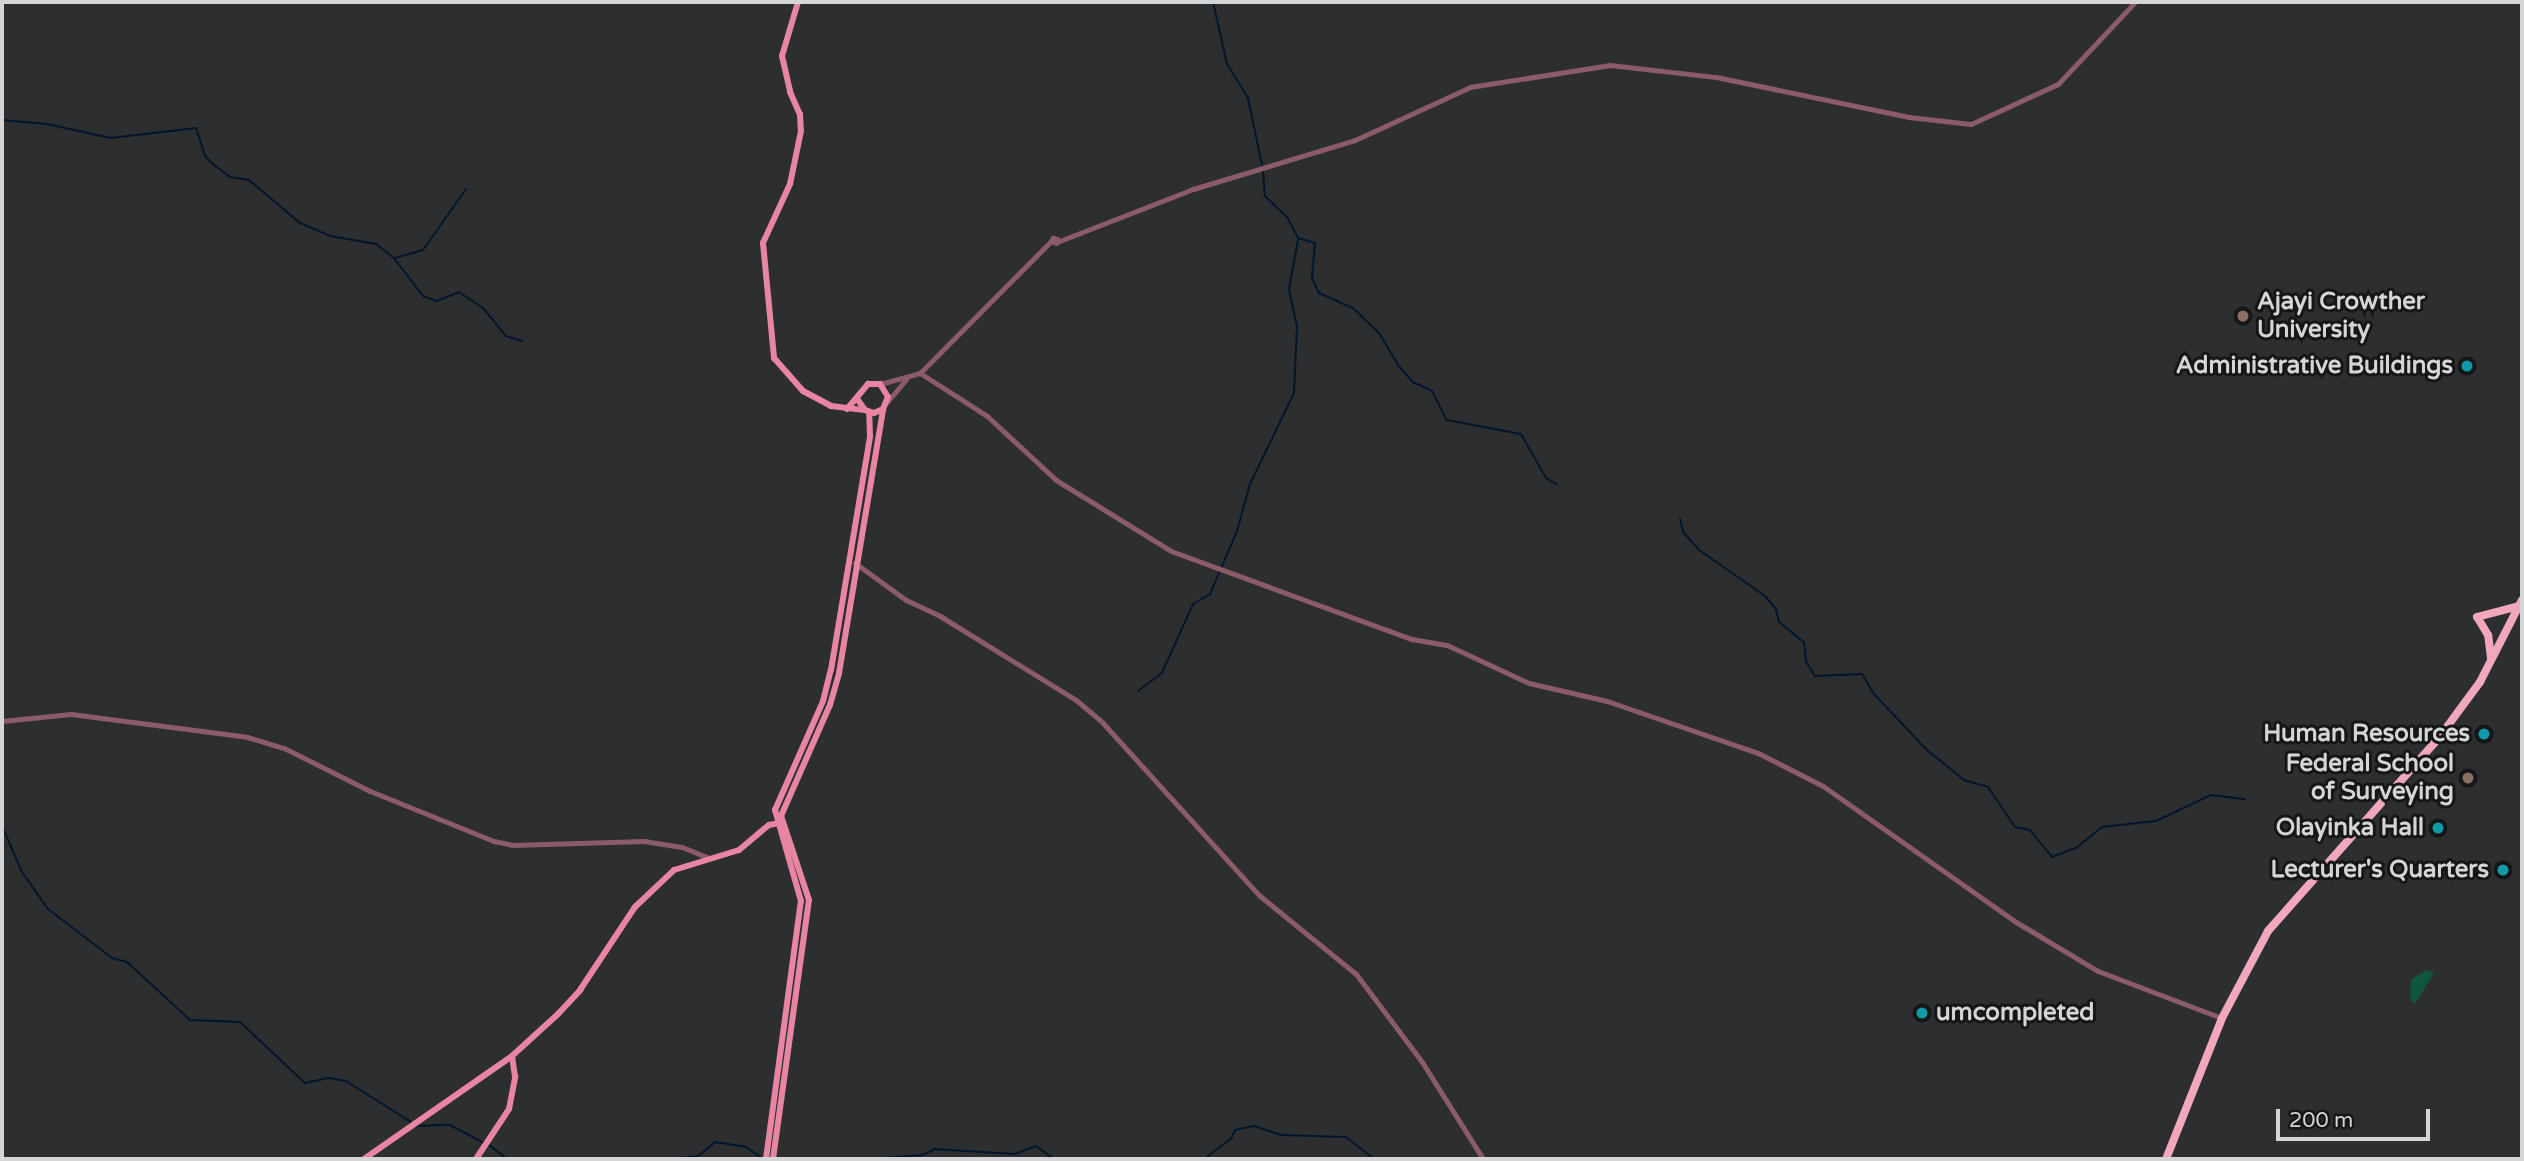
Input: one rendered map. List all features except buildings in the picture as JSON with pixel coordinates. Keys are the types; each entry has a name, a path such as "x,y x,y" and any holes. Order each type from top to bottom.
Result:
{"highway":[{"path":"2492,661 2488,635 2477,617 2521,603"},
{"path":"2166,1159 2222,1018 2268,930 2438,739 2492,661 2521,603"}],"main road":[{"path":"798,2 782,56 801,131 790,184 763,243 774,358 799,389 847,409 867,411 885,405"},
{"path":"773,1159 772,1144 809,892 778,823 780,793 823,701 887,392 880,384 864,386 858,400 847,409"},
{"path":"364,1159 512,1056 580,990 619,928 656,885 674,870 738,850 778,823 836,684 855,563 855,542 870,436 867,411 858,400"},
{"path":"476,1159 494,1136 513,1095 512,1056"},
{"path":"766,1159 772,1144"}],"street":[{"path":"880,384 920,373 1045,246 1109,218 1270,164 1355,139 1470,87 1610,65 1716,77 1921,119 1971,124 2058,84 2135,2"},
{"path":"920,373 987,416 1056,480 1134,532 1219,570 1412,639 1447,645 1529,683 1607,701 1758,753 1823,786 2016,922 2098,971 2222,1018"},
{"path":"885,405 906,379"},
{"path":"855,563 906,600 940,616 1076,700 1102,722 1260,896 1356,974 1422,1062 1482,1159"},
{"path":"2,721 71,714 247,737 293,751 370,791 494,841 513,845 644,841 681,847 707,858"}],"green space":[{"path":"2426,970 2434,973 2415,1004 2410,999 2411,980"}],"waterway":[{"path":"1213,2 1227,64 1248,98 1262,165"},
{"path":"2,120 47,124 110,138 196,128 205,156 214,165 230,177 249,180 300,223 330,236 376,244 394,258 423,296 437,301 459,292 484,309 506,336 522,341"},
{"path":"1263,170 1265,196 1287,217 1298,238 1315,243 1312,278 1319,293 1353,308 1379,333 1398,365 1413,382 1432,391 1447,420 1521,434 1546,478 1556,484"},
{"path":"395,258 423,250 466,189"},
{"path":"1138,691 1162,673 1193,604 1210,594 1237,531 1250,484 1294,393 1297,327 1289,289 1298,240"},
{"path":"1680,519 1683,532 1699,550 1765,596 1776,609 1779,622 1804,642 1806,662 1815,676 1862,674 1874,694 1927,750 1964,780 1988,787 2015,827 2030,830 2052,857 2076,848 2102,827 2156,821 2211,795 2245,799"},
{"path":"2,826 22,872 48,909 112,958 127,962 190,1020 240,1022 305,1083 329,1078 346,1081 411,1122"},
{"path":"415,1126 450,1125 484,1143"},
{"path":"1204,1159 1231,1139 1235,1130 1254,1126 1282,1135 1346,1137 1374,1159"},
{"path":"670,1159 698,1156 715,1142 746,1147 763,1159"},
{"path":"489,1145 507,1159"},
{"path":"869,1159 923,1155 935,1149 1015,1154 1036,1146 1054,1159"}],"place":[{"name":"Ajayi Crowther University","path":"2243,316"},
{"name":"Administrative Buildings","path":"2467,366"},
{"name":"Human Resources","path":"2484,734"},
{"name":"Federal School of Surveying","path":"2468,778"},
{"name":"Olayinka Hall","path":"2438,828"},
{"name":"Lecturer's Quarters","path":"2503,870"},
{"name":"umcompleted","path":"1922,1013"}]}
